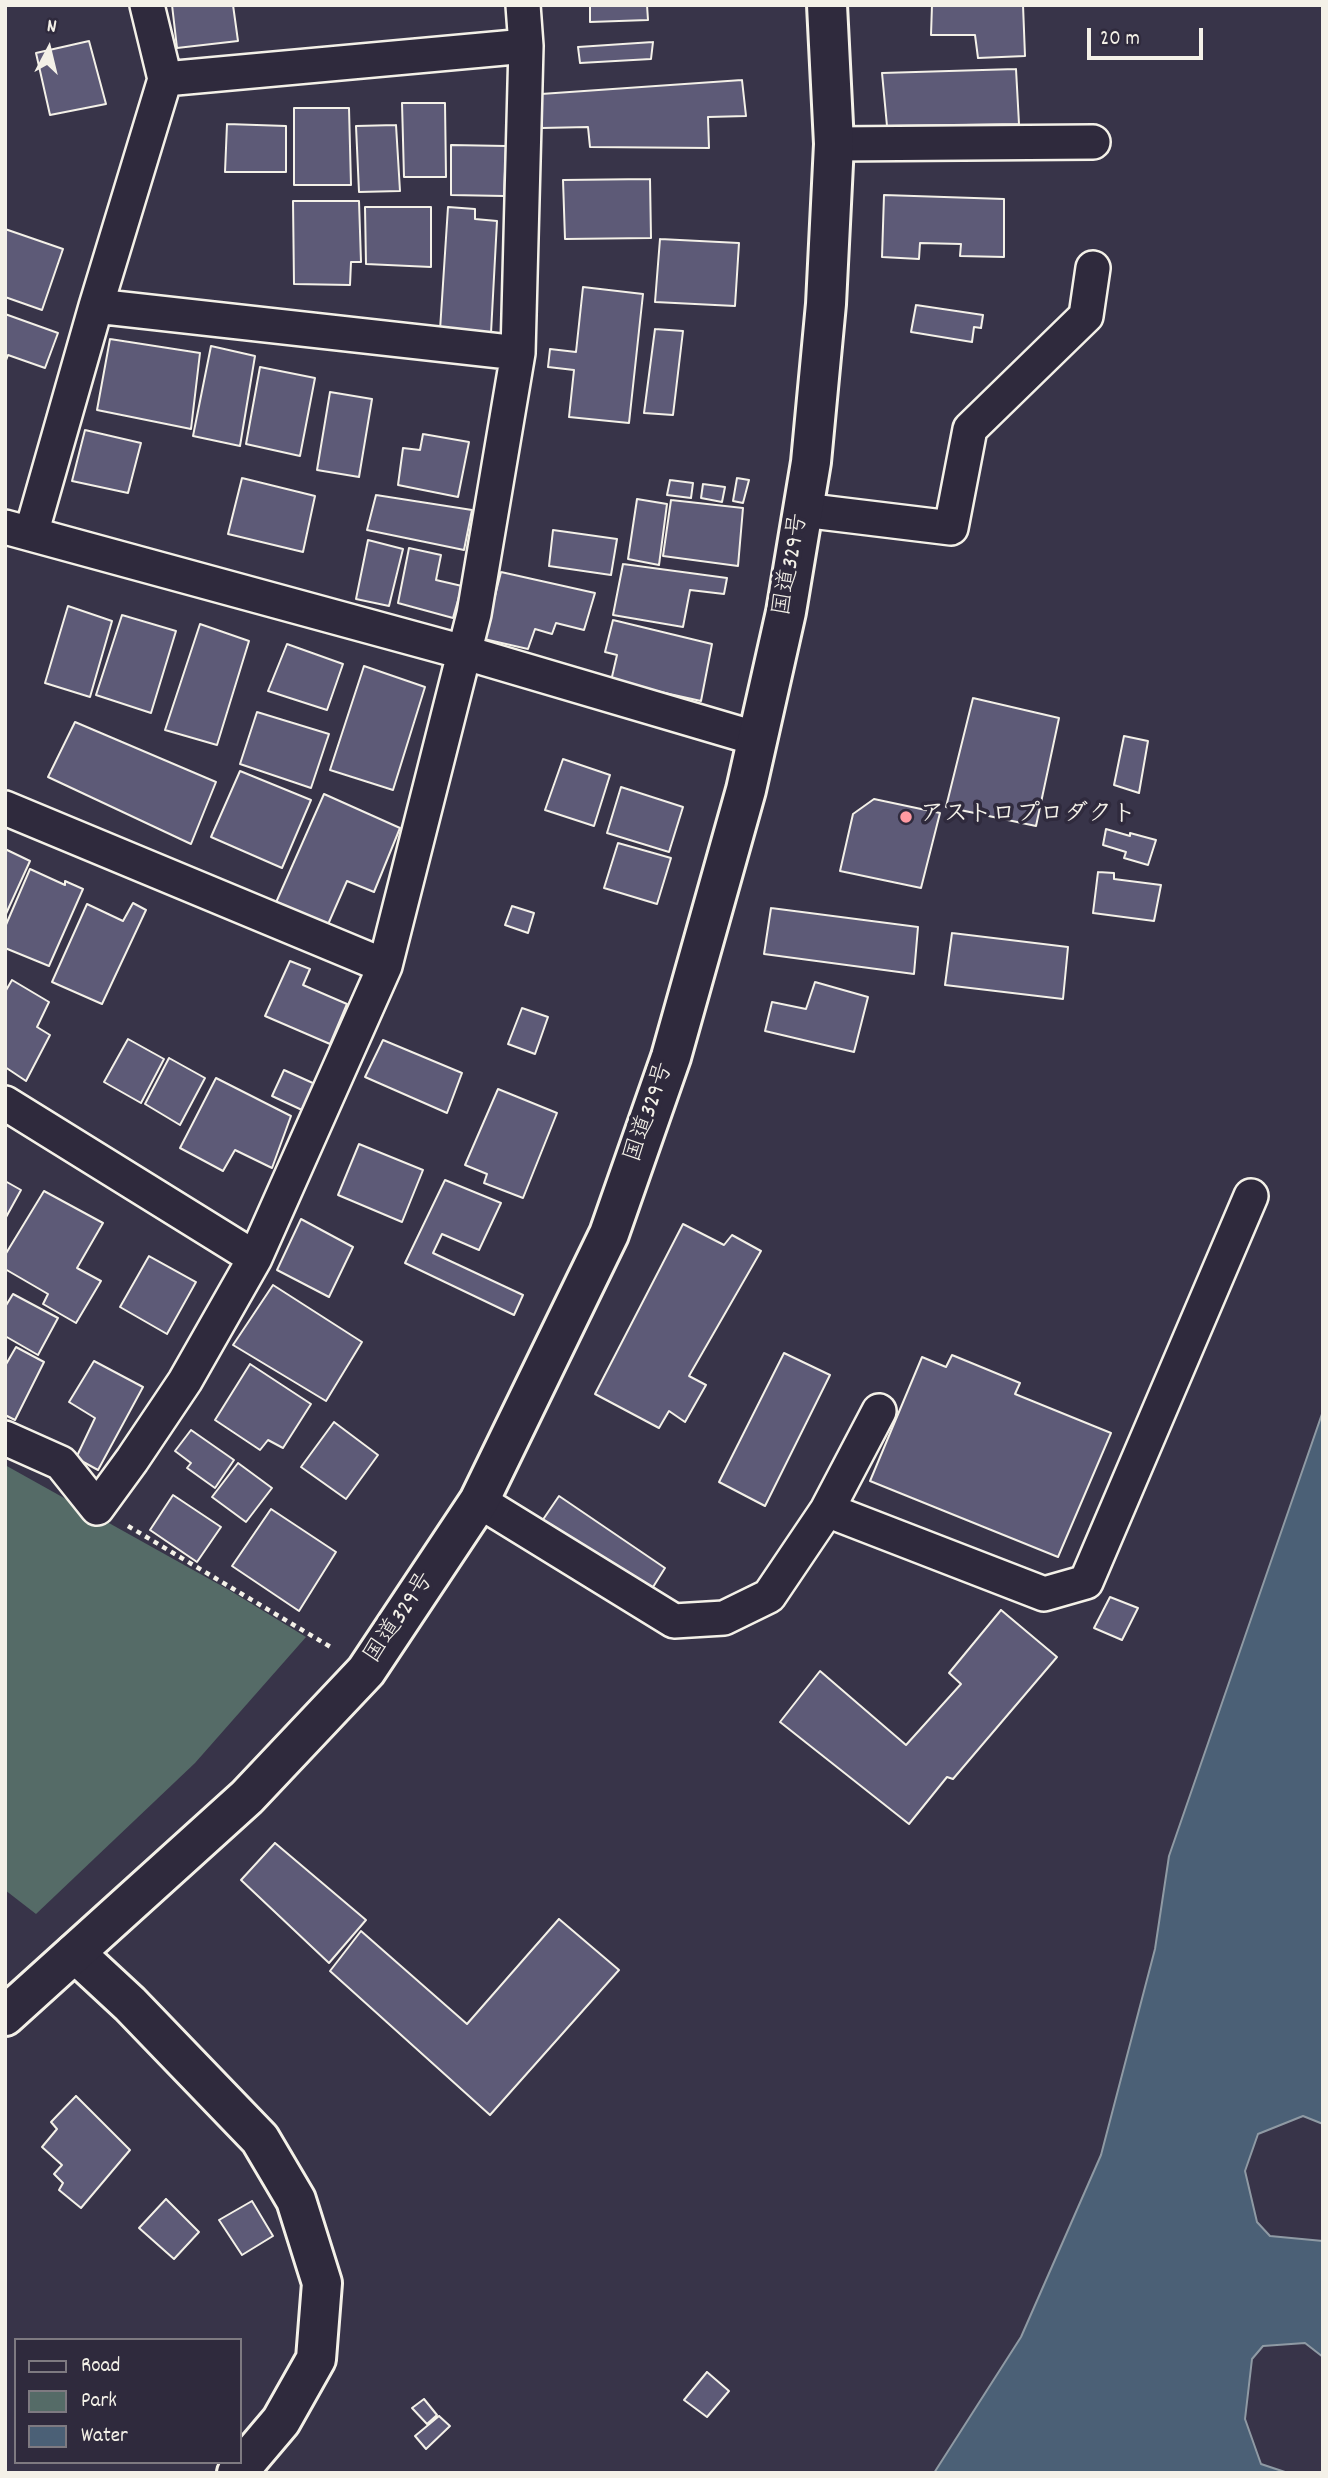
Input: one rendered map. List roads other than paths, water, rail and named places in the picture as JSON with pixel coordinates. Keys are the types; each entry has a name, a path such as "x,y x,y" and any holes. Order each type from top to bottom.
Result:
{"main road":[{"name":"国道329号","path":"5,2016 247,1797 366,1671 479,1501 609,1234 671,1058 746,790 786,612 811,462 826,304 834,144 827,5"},
{"path":"75,1953 130,2004 260,2139 296,2200 322,2283 316,2359 281,2421 237,2473"}],"street":[{"path":"147,5 165,79 96,306 18,531 463,652 758,739"},
{"path":"5,1437 61,1463 96,1508 185,1381 255,1258 385,966 474,614 518,353 526,46 523,5"},
{"path":"165,79 526,46"},
{"path":"834,144 1093,142"},
{"path":"803,510 951,528 970,429 1086,316 1093,268"},
{"path":"96,306 518,353"},
{"path":"5,808 385,966"},
{"path":"5,1104 255,1258"},
{"path":"827,1510 1044,1594 1086,1582 1251,1196"},
{"path":"479,1501 674,1621 724,1618 769,1596 827,1510 879,1411"}],"water":[{"path":"1323,1411 1323,2124 1303,2116 1258,2134 1245,2171 1257,2222 1270,2236 1323,2241 1323,2357 1305,2343 1263,2346 1252,2359 1245,2419 1261,2464 1288,2473 934,2473 1021,2337 1101,2155 1155,1949 1169,1856"}],"place":[{"name":"アストロプロダクト","path":"906,817"}]}
